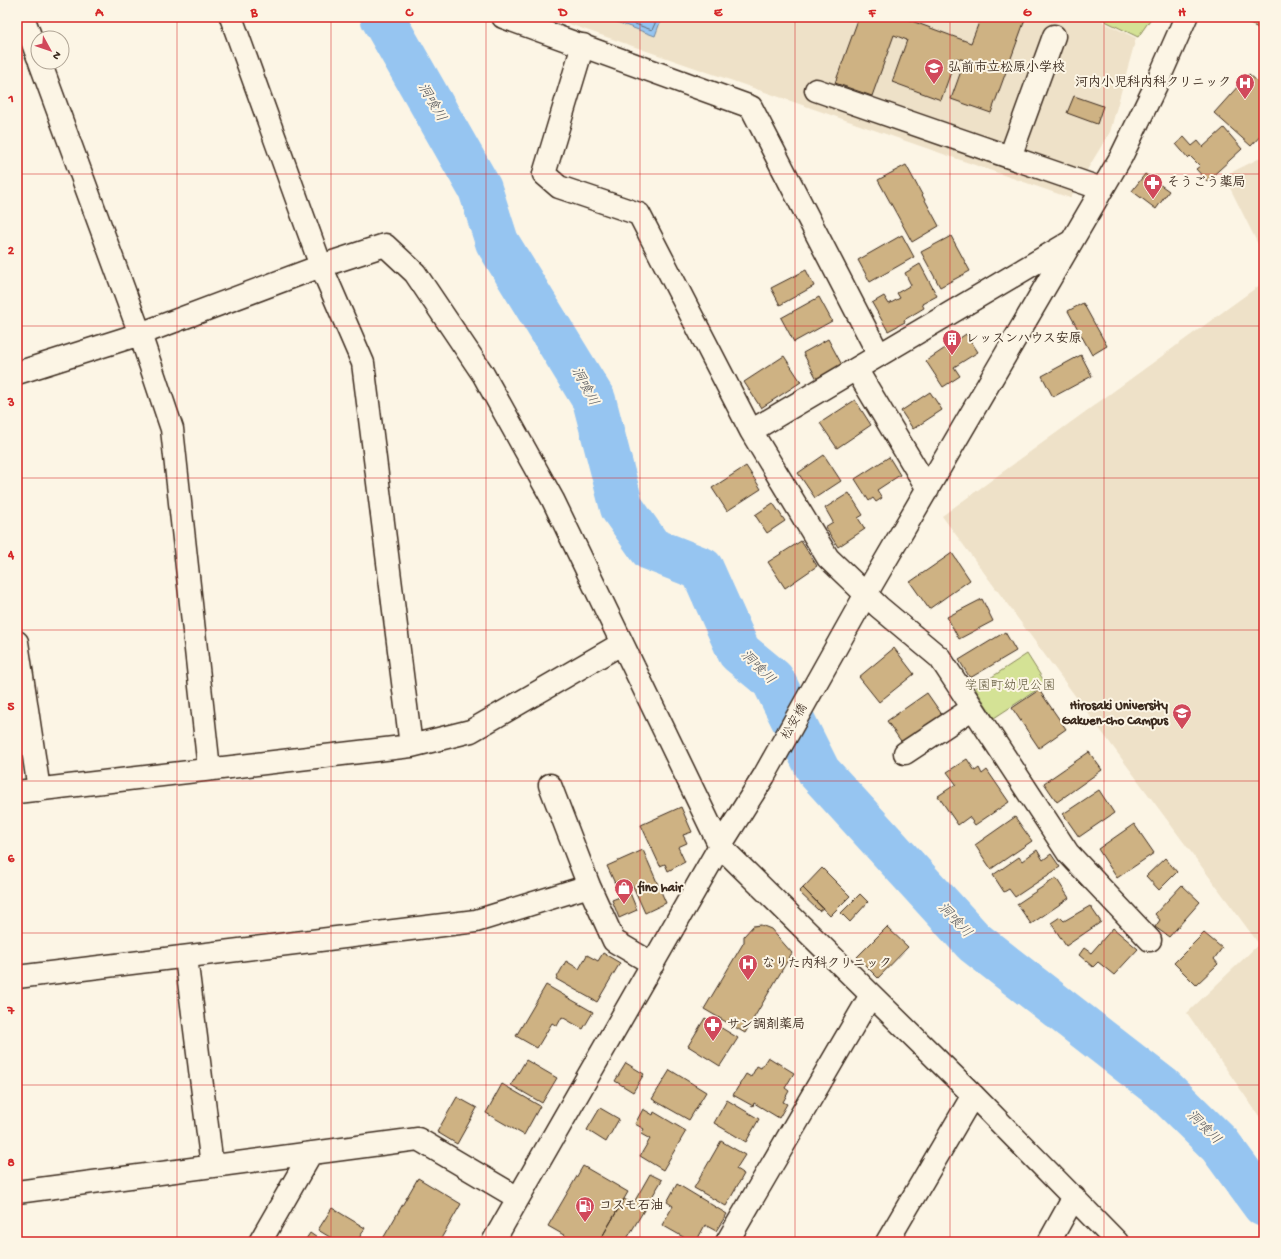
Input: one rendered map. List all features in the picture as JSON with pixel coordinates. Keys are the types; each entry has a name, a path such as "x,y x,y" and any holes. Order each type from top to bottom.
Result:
{"street":[{"path":"23,17 30,36"},
{"path":"231,17 321,266 363,363 411,746"},
{"path":"503,17 751,107 879,355"},
{"name":"松安橋","path":"493,1242 720,846 764,776 866,594 1121,157 1156,85 1186,17"},
{"path":"1010,157 1054,36"},
{"path":"583,45 544,174 559,187 639,214 751,431 828,558 866,594 940,658 1068,853 1150,940"},
{"path":"43,70 140,334 172,429 209,769"},
{"path":"816,90 1102,189"},
{"path":"751,431 1073,241"},
{"path":"17,373 140,334 321,266 385,245 415,273 483,374 553,500 621,644 720,846 973,1095 1117,1242"},
{"path":"856,369 928,489"},
{"path":"17,642 39,790"},
{"path":"17,792 411,746 471,731 621,644"},
{"path":"905,753 973,708"},
{"path":"550,785 589,886 614,942 653,964"},
{"path":"17,978 476,921 589,886"},
{"path":"186,957 212,1166"},
{"path":"727,1242 872,995"},
{"path":"888,1242 973,1095"},
{"path":"17,1192 418,1139 518,1198"},
{"path":"260,1242 311,1153"},
{"path":"1049,1242 1074,1197"}],"shaded area":[{"name":"弘前市立松原小学校","path":"549,17 1103,17 1103,22 1136,38 1110,132 1070,198"},
{"path":"1264,156 1264,256 1224,176"},
{"name":"Hirosaki University Gakuen-cho Campus","path":"1264,282 1264,1123 1187,1013 1259,944 942,516"}],"green space":[{"path":"1105,17 1152,17 1138,37 1105,21"},
{"name":"学園町幼児公園","path":"1027,654 1046,684 994,718 975,688"}],"water":[{"path":"603,17 662,17 655,36"}],"building":[{"path":"859,17 901,17 971,43 981,17 1026,17 991,113 951,99 965,60 956,58 941,100 892,82 907,40 894,35 872,96 835,83"},
{"path":"1237,17 1264,17 1264,21 1260,29"},
{"name":"河内小児科内科クリニック","path":"1249,74 1264,87 1264,132 1251,146 1214,113"},
{"path":"1074,96 1103,106 1097,124 1067,113"},
{"path":"1224,128 1242,149 1207,181 1196,169 1200,166 1190,156 1188,158 1176,144 1184,137 1192,146 1198,141 1203,147"},
{"path":"906,165 939,226 912,242 878,180"},
{"name":"そうごう薬局","path":"1145,174 1169,191 1156,209 1132,191"},
{"path":"902,235 914,257 870,282 858,260"},
{"path":"951,236 970,271 940,287 921,252"},
{"path":"920,264 937,296 922,304 924,308 904,320 905,322 888,331 872,303 884,296 889,304 900,298 897,293 911,285 905,273"},
{"path":"806,270 814,286 780,305 771,288"},
{"path":"819,297 832,321 794,342 781,318"},
{"path":"1083,303 1107,346 1092,355 1068,311"},
{"name":"レッスンハウス安原","path":"966,334 978,352 954,367 960,376 943,387 926,361"},
{"path":"828,339 842,365 817,379 803,353"},
{"path":"1081,355 1092,376 1053,397 1042,376"},
{"path":"784,356 801,382 761,408 744,382"},
{"path":"930,392 942,410 913,429 901,411"},
{"path":"855,400 871,425 837,448 820,423"},
{"path":"824,455 841,481 815,498 798,473"},
{"path":"889,457 900,475 877,490 882,498 876,502 873,498 869,501 855,479"},
{"path":"746,466 761,489 727,511 712,488"},
{"path":"849,493 863,515 858,518 865,529 838,547 825,527 833,522 825,508"},
{"path":"773,503 785,521 767,533 755,515"},
{"path":"801,541 817,566 785,588 768,562"},
{"path":"952,553 970,580 929,609 910,582"},
{"path":"982,599 993,621 959,639 947,617"},
{"path":"1005,632 1016,651 970,678 959,660"},
{"path":"894,648 914,674 879,702 859,677"},
{"path":"1039,690 1066,729 1039,748 1012,708"},
{"path":"927,693 943,716 903,744 887,721"},
{"path":"1089,752 1102,770 1057,802 1044,783"},
{"path":"967,759 975,771 979,768 982,774 987,770 1009,802 975,825 969,817 958,825 938,796 956,784 947,772"},
{"path":"1099,790 1114,813 1079,837 1063,814"},
{"path":"681,807 692,832 683,835 687,843 678,847 685,862 668,871 665,864 660,866 641,825"},
{"path":"1015,817 1032,841 991,869 975,845"},
{"path":"1134,824 1154,853 1117,878 1098,849"},
{"path":"643,850 666,903 645,913 632,884 618,890 607,866"},
{"path":"1037,850 1043,860 1051,854 1060,867 1015,897 1009,889 1004,892 993,875 1019,857 1022,861"},
{"path":"1165,858 1177,872 1159,890 1146,876"},
{"path":"822,868 850,896 830,916 803,888"},
{"path":"1056,878 1069,898 1031,924 1017,904"},
{"path":"1182,885 1200,902 1169,937 1155,927 1160,920 1155,914"},
{"path":"803,888 823,908 819,911 799,892"},
{"name":"fino hair","path":"630,893 637,910 619,918 612,900"},
{"path":"860,894 868,902 850,922 841,913"},
{"path":"1090,906 1101,922 1066,946 1051,923 1060,917 1064,921"},
{"name":"なりた内科クリニック","path":"761,925 771,929 792,953 745,1033 704,1009 744,942 744,936 753,926"},
{"path":"887,927 908,947 878,978 857,957"},
{"path":"1113,928 1138,949 1114,975 1098,962 1093,967 1079,955 1084,948 1091,953"},
{"path":"1204,933 1222,948 1214,959 1218,964 1196,985 1174,963"},
{"path":"603,953 620,963 597,1002 556,979 566,961 579,969 587,955 598,961"},
{"path":"546,985 593,1012 583,1029 562,1017 557,1026 552,1023 537,1048 516,1036"},
{"name":"サン調剤薬局","path":"705,1018 738,1038 720,1066 688,1046"},
{"path":"768,1057 794,1073 785,1088 789,1091 783,1102 787,1104 779,1118 754,1103 753,1106 733,1095 746,1074 751,1077 757,1066 761,1068"},
{"path":"526,1060 557,1078 542,1103 511,1085"},
{"path":"626,1063 644,1074 633,1092 615,1081"},
{"path":"670,1070 706,1092 689,1120 652,1099"},
{"path":"502,1084 540,1106 524,1135 486,1113"},
{"path":"457,1097 477,1108 457,1144 437,1132"},
{"path":"727,1100 759,1119 746,1142 714,1123"},
{"path":"600,1108 619,1119 606,1142 587,1130"},
{"path":"643,1109 653,1115 654,1112 686,1131 663,1170 640,1156 650,1139 641,1134 644,1129 635,1124"},
{"path":"721,1141 745,1155 736,1169 744,1174 726,1206 694,1188"},
{"path":"583,1166 628,1192 599,1242 576,1242 548,1226"},
{"path":"650,1174 662,1180 625,1242 599,1242 624,1199 633,1204"},
{"path":"418,1178 461,1204 439,1242 381,1242"},
{"path":"677,1184 727,1214 716,1231 705,1225 696,1242 692,1242 662,1225 673,1206 667,1202"},
{"path":"332,1208 365,1228 357,1242 338,1242 318,1230"},
{"path":"310,1233 323,1242 304,1242"}],"waterway":[{"name":"洞喰川","path":"382,17 480,189 497,242 594,400 622,508 651,549 702,569 739,652 773,680 819,772 974,942 1162,1088 1220,1145 1264,1205"}],"place":[{"name":"弘前市立松原小学校","path":"934,85"},
{"name":"河内小児科内科クリニック","path":"1245,100"},
{"name":"そうごう薬局","path":"1153,200"},
{"name":"レッスンハウス安原","path":"952,356"},
{"name":"Hirosaki University Gakuen-cho Campus","path":"1182,730"},
{"name":"fino hair","path":"624,905"},
{"name":"なりた内科クリニック","path":"748,981"},
{"name":"サン調剤薬局","path":"713,1042"},
{"name":"コスモ石油","path":"585,1223"}]}
